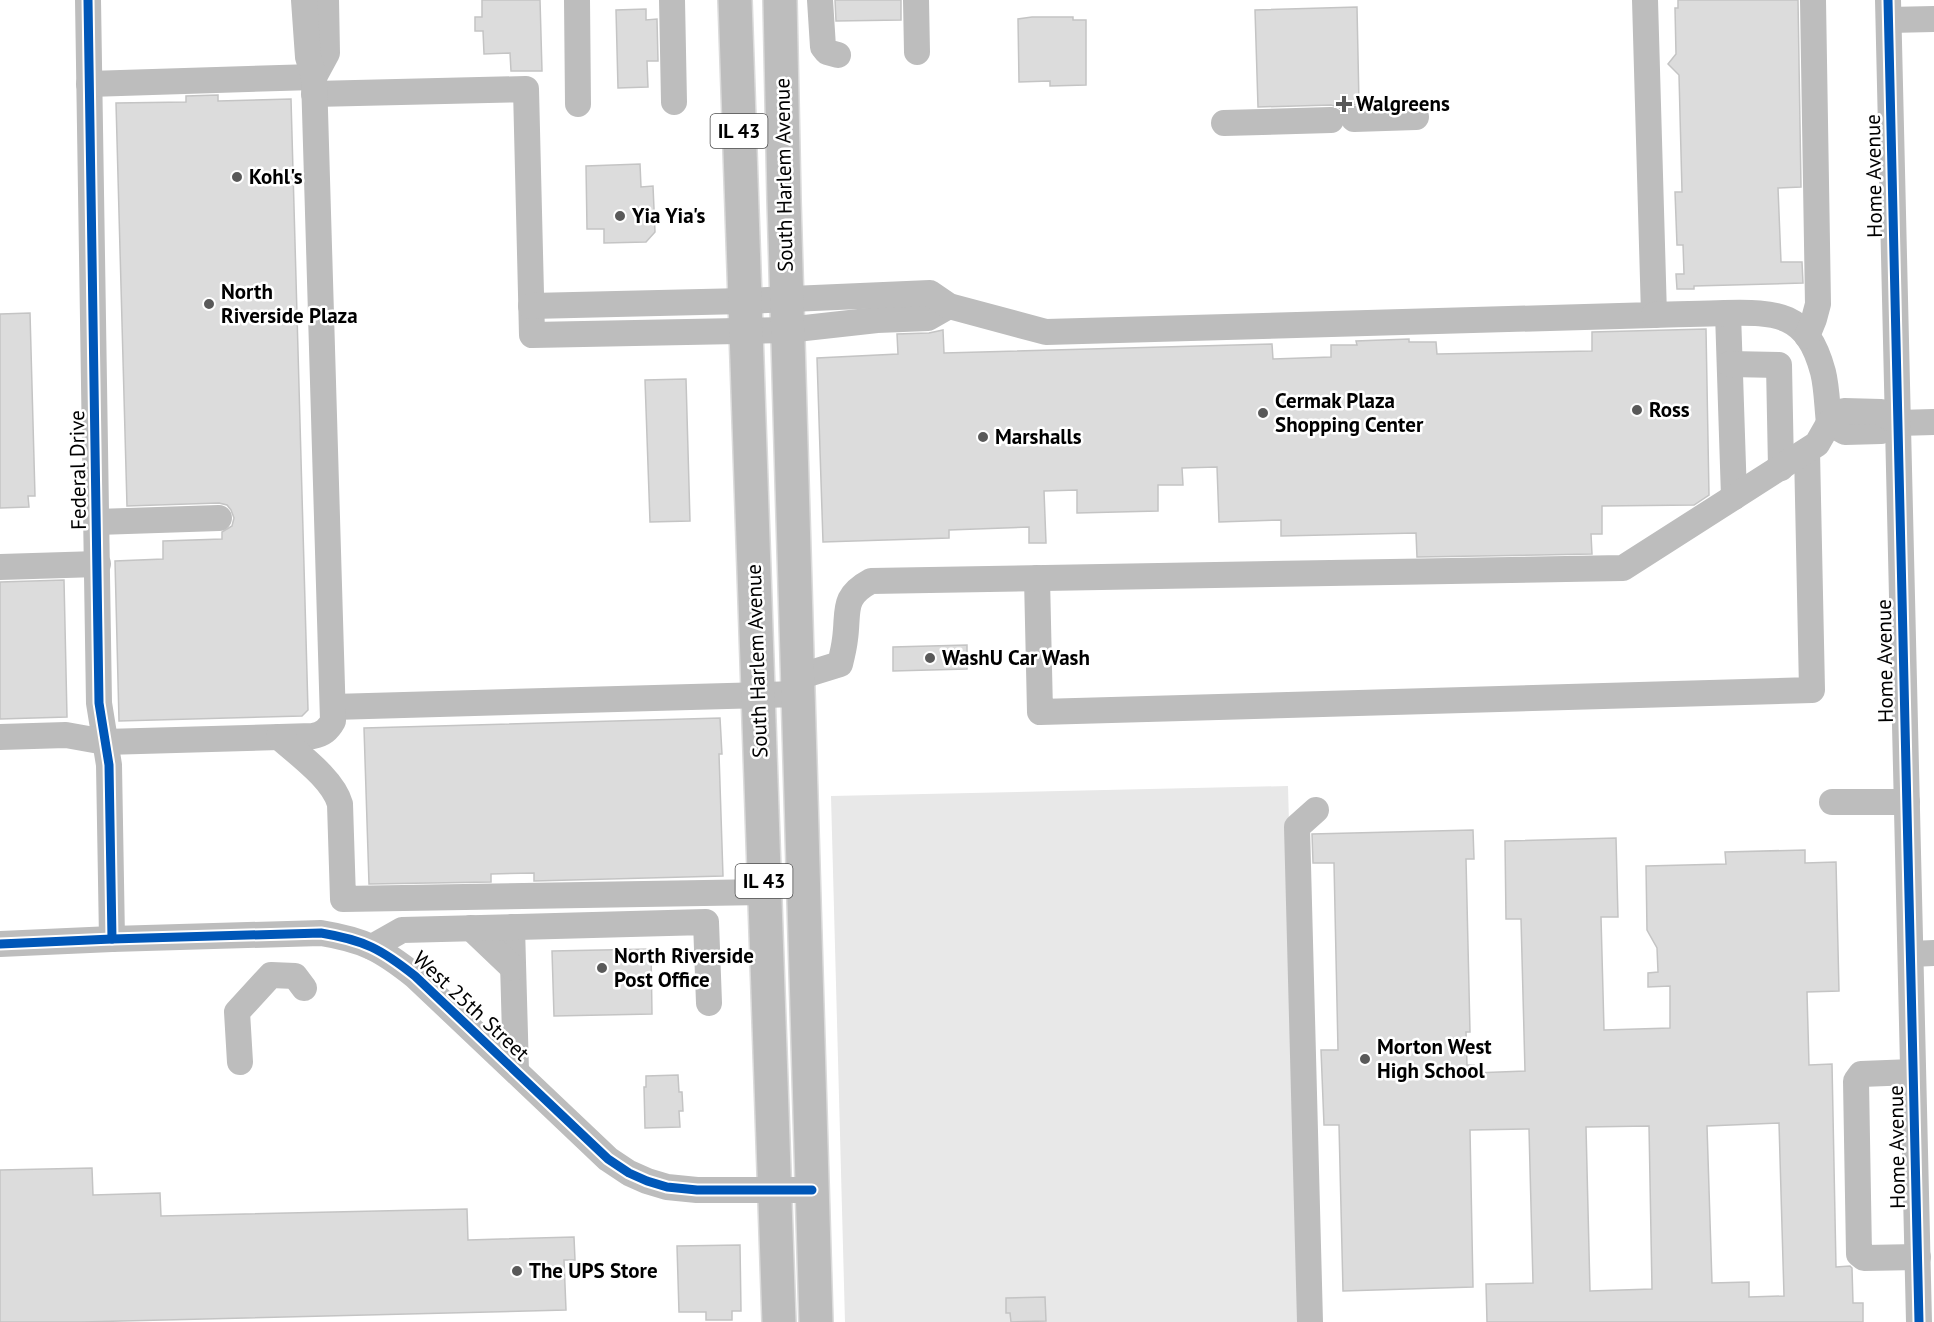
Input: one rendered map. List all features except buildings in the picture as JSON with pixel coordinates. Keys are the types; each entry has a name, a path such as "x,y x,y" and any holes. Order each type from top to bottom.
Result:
{"main road":[{"name":"South Harlem Avenue","path":"732,5 745,315 779,1322"},
{"name":"South Harlem Avenue","path":"784,10 787,315 816,1322"}],"street":[{"name":"Federal Drive","path":"88,0 99,704 109,765 112,939"},
{"path":"0,737 66,735 105,742 279,737 321,734 329,729 333,721 314,85 308,57 303,0"},
{"path":"314,85 327,53 326,0"},
{"path":"577,0 578,104"},
{"path":"672,0 674,102"},
{"path":"820,0 823,47 826,52 838,55"},
{"path":"916,0 917,52"},
{"path":"1645,0 1654,315"},
{"path":"1807,336 1818,304 1813,0"},
{"path":"1888,10 1934,19"},
{"name":"Home Avenue","path":"1888,10 1906,802 1922,954 1913,1072 1919,1322"},
{"path":"89,84 526,89 532,334 745,315"},
{"path":"1224,123 1416,117"},
{"path":"531,306 877,320 928,318 949,306 1046,332 1759,312 1777,314 1791,320 1807,336 1823,372 1828,423"},
{"path":"1728,313 1734,497"},
{"path":"1730,364 1779,364 1781,468"},
{"path":"333,707 758,695 798,686 840,663 845,641 847,606 856,589 871,581 1623,568 1817,444 1828,423 1844,411 1881,412 1898,423 1934,422"},
{"path":"1037,578 1041,712 1812,690 1807,451"},
{"path":"97,522 219,518"},
{"path":"0,567 98,564"},
{"path":"279,737 338,795 343,899 765,892"},
{"path":"1832,802 1906,802"},
{"path":"1310,1322 1297,827 1316,810"},
{"path":"372,947 402,930 706,922 709,1003"},
{"path":"512,927 516,1071"},
{"path":"471,928 513,968"},
{"name":"West 25th Street","path":"0,944 321,933 351,938 391,957 415,976 608,1159 629,1173 667,1187 697,1190 812,1190"},
{"path":"240,1062 237,1012 271,975 295,976 304,988"},
{"path":"1913,1072 1862,1074 1856,1081 1859,1254 1864,1258 1918,1257"}],"shaded area":[{"path":"1288,786 1302,1322 845,1322 831,796"}],"cycle path":[{"path":"88,0 99,703 109,765 112,939"},
{"path":"1888,0 1919,1322"},
{"path":"0,944 321,933 349,939 382,952 415,976 608,1159 629,1173 667,1187 697,1190 812,1190"}],"place":[{"name":"Walgreens","path":"1344,104"},
{"name":"Kohl's","path":"237,177"},
{"name":"Yia Yia's","path":"620,216"},
{"name":"North Riverside Plaza","path":"209,304"},
{"name":"Ross","path":"1637,410"},
{"name":"Cermak Plaza Shopping Center","path":"1263,413"},
{"name":"Marshalls","path":"983,437"},
{"name":"WashU Car Wash","path":"930,658"},
{"name":"North Riverside Post Office","path":"602,968"},
{"name":"Morton West High School","path":"1365,1059"},
{"name":"The UPS Store","path":"517,1271"}]}
